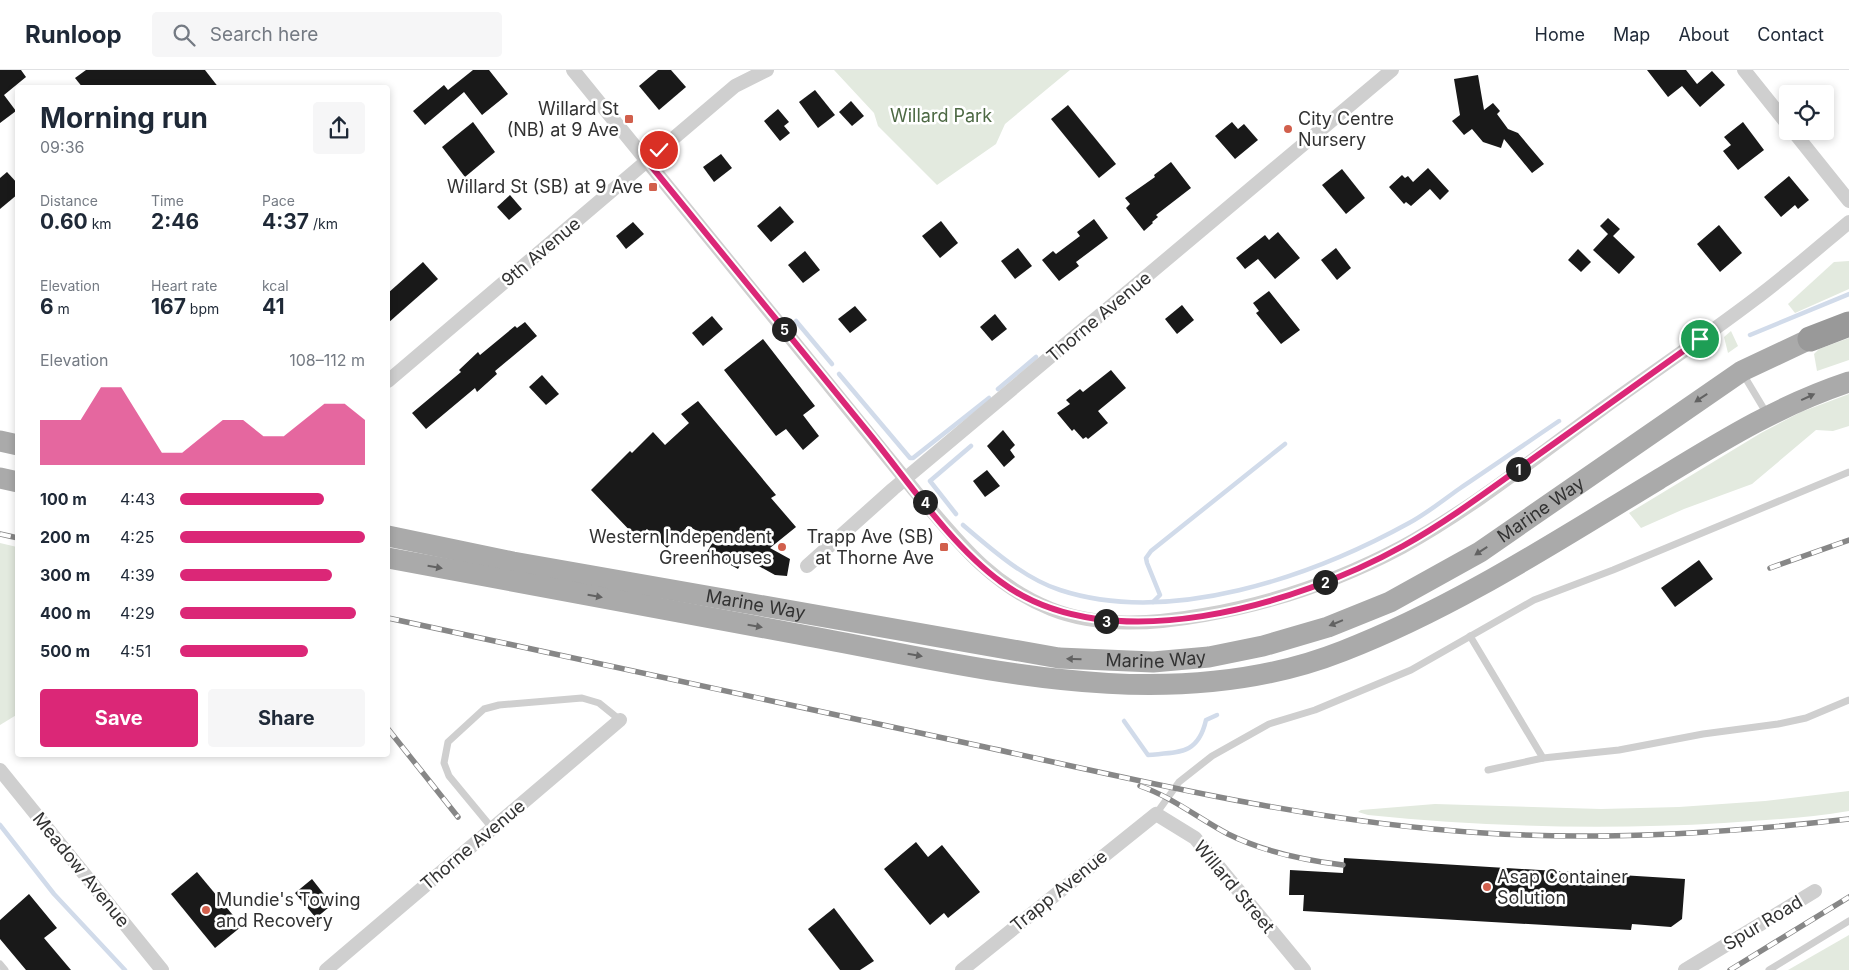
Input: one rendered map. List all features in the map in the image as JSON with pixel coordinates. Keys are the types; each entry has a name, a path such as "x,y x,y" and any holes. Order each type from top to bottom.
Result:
{"highway":[{"path":"1810,339 1849,324"}],"main road":[{"name":"Marine Way","path":"390,536 512,562 1059,658 1153,662 1209,657 1263,646 1328,627 1390,602 1480,552 1742,371 1810,339 1849,328"},
{"name":"Marine Way","path":"390,558 1002,671 1126,685 1180,684 1231,679 1300,665 1341,652 1406,624 1468,593 1730,435 1816,394 1849,382"},
{"path":"0,441 15,444"},
{"path":"0,478 15,481"}],"street":[{"path":"572,70 966,551 1002,583 1054,610 1109,622 1178,620 1249,606 1341,575 1403,546 1440,523 1756,298 1849,222"},
{"name":"9th Avenue","path":"390,379 735,86 767,70"},
{"name":"Thorne Avenue","path":"807,566 906,479 1392,70"},
{"path":"1744,70 1779,113"},
{"path":"1800,140 1849,201"},
{"name":"Thorne Avenue","path":"326,970 620,720"},
{"name":"Meadow Avenue","path":"0,770 162,970"},
{"name":"Trapp Avenue","path":"962,970 1156,814"},
{"name":"Willard Street","path":"1156,814 1195,838 1304,970"},
{"name":"Spur Road","path":"1685,970 1815,891"}],"lane":[{"path":"1742,371 1768,416"},
{"path":"1156,814 1179,782 1219,751 1269,724 1315,710 1411,670 1534,600 1613,570 1849,472"},
{"path":"1470,636 1542,758"},
{"path":"492,828 449,776 444,763 448,742 484,709 499,705 582,698 599,703 620,720"},
{"path":"1488,770 1542,758 1619,750 1703,734 1778,724 1806,718 1849,700"},
{"path":"1769,970 1849,922"},
{"path":"0,964 5,970"}],"green space":[{"name":"Willard Park","path":"834,70 1070,70 1005,124 996,144 937,185 878,126 874,113"},
{"path":"1849,261 1849,289 1795,313 1788,304 1834,262"},
{"path":"1731,331 1738,346 1728,353 1724,337"},
{"path":"1849,338 1849,360 1817,371 1814,354 1819,349"},
{"path":"1849,394 1849,426 1833,431 1816,430 1752,484 1684,509 1641,528 1629,513 1761,433 1801,412"},
{"path":"0,543 15,547 15,716 0,725"},
{"path":"1849,791 1849,811 1787,818 1679,825 1590,827 1502,825 1368,815 1358,812 1361,810 1435,804 1601,809 1679,807 1765,801"},
{"path":"1849,935 1849,970 1788,970"}],"building":[{"path":"0,70 21,70 26,77 4,95 15,112 0,123"},
{"path":"86,70 205,70 217,85 81,85 75,78"},
{"path":"473,70 489,70 508,94 482,115 464,92 425,125 413,111 444,85 448,90"},
{"path":"658,70 671,70 686,87 659,110 639,86"},
{"path":"1647,70 1686,70 1697,84 1712,71 1725,85 1700,107 1682,86 1668,97"},
{"path":"1478,75 1484,110 1493,103 1500,111 1497,114 1508,129 1518,133 1544,164 1532,173 1504,139 1501,148 1483,142 1472,129 1464,135 1452,121 1460,115 1454,79"},
{"path":"815,90 835,115 818,128 799,102"},
{"path":"851,101 864,116 852,126 839,112"},
{"path":"1068,105 1116,164 1099,178 1051,119"},
{"path":"778,109 789,122 784,126 790,133 780,141 764,121"},
{"path":"473,122 495,152 465,177 442,147"},
{"path":"1232,122 1238,129 1244,124 1258,140 1235,159 1215,136"},
{"path":"1743,122 1764,150 1738,170 1723,151 1731,145 1724,137"},
{"path":"721,154 732,168 714,182 703,167"},
{"path":"1171,162 1191,188 1156,215 1158,217 1144,231 1126,208 1130,204 1125,198 1155,177 1154,175"},
{"path":"1428,168 1449,191 1440,200 1430,189 1411,206 1406,202 1404,204 1389,187 1402,175 1405,178 1408,176 1413,182"},
{"path":"1342,169 1365,198 1346,214 1322,185"},
{"path":"7,172 15,181 15,196 0,209 0,178"},
{"path":"1789,176 1809,200 1798,209 1795,205 1781,217 1764,197"},
{"path":"510,195 522,209 509,220 497,207"},
{"path":"780,206 794,222 771,242 757,226"},
{"path":"1608,218 1620,229 1613,236 1635,257 1619,274 1593,250 1608,234 1600,226"},
{"path":"1094,219 1108,238 1076,262 1079,266 1059,281 1042,260 1053,251 1056,254 1080,236 1077,232"},
{"path":"941,221 958,243 940,258 922,236"},
{"path":"633,222 644,234 626,249 616,236"},
{"path":"1719,225 1742,253 1720,272 1697,244"},
{"path":"1278,232 1300,258 1275,279 1258,259 1245,269 1236,258 1265,235 1269,240"},
{"path":"1018,248 1032,266 1015,279 1001,261"},
{"path":"1336,248 1351,268 1337,280 1321,260"},
{"path":"1578,249 1591,262 1581,272 1568,260"},
{"path":"805,251 820,270 803,283 788,265"},
{"path":"423,262 438,279 390,321 390,291"},
{"path":"1269,291 1300,330 1281,344 1256,313 1259,311 1253,303"},
{"path":"1182,305 1194,320 1177,334 1165,319"},
{"path":"855,306 867,320 850,333 838,319"},
{"path":"995,314 1007,329 992,341 980,327"},
{"path":"712,316 723,329 703,346 692,333"},
{"path":"525,322 537,336 495,371 497,374 477,392 475,388 426,429 412,413 461,372 459,370 478,352 480,355 515,326 517,328"},
{"path":"763,339 815,406 803,415 819,436 803,450 786,429 776,436 724,370"},
{"path":"1111,370 1126,388 1098,411 1108,423 1088,439 1086,437 1083,439 1074,429 1072,431 1057,413 1070,404 1066,400 1080,389 1083,392"},
{"path":"542,375 559,394 546,405 529,387"},
{"path":"698,401 776,495 771,498 796,527 770,548 790,559 787,576 775,575 744,558 738,569 707,552 714,540 688,526 667,548 647,529 637,538 591,490 630,451 632,453 653,432 665,445 689,423 681,414"},
{"path":"1003,430 1015,445 1010,450 1015,457 1004,467 987,446"},
{"path":"987,470 1000,486 985,497 973,481"},
{"path":"1699,560 1713,579 1675,607 1661,588"},
{"path":"916,842 928,857 942,845 980,892 948,918 944,913 930,925 884,869"},
{"name":"Asap Container Solution","path":"1344,858 1685,879 1682,919 1671,927 1632,924 1631,930 1303,911 1304,895 1289,895 1290,870 1343,873"},
{"name":"Mundie's Towing and Recovery","path":"197,872 242,926 215,948 171,894"},
{"path":"312,879 330,902 326,905 328,908 316,918 295,893"},
{"path":"29,894 57,928 44,938 71,970 26,970 0,939 0,920"},
{"path":"834,908 874,961 860,970 840,970 808,929"}],"waterway":[{"path":"1750,335 1849,294"},
{"path":"796,321 832,364"},
{"path":"998,389 1036,357"},
{"path":"839,374 910,458 913,458 989,398"},
{"path":"963,525 1021,571 1060,590 1103,600 1147,602 1193,599 1239,590 1285,577 1370,543 1422,516 1559,421"},
{"path":"1153,602 1160,595 1147,563 1146,558 1151,551 1285,444"},
{"path":"956,514 930,481 971,446"},
{"path":"1124,721 1148,755 1186,750 1198,740 1206,720 1217,715"},
{"path":"0,825 54,894 125,970"}],"railway":[{"path":"0,534 15,537"},
{"path":"1770,568 1849,540"},
{"path":"390,618 1233,800 1358,820 1484,833 1621,836 1713,832 1849,819"},
{"path":"390,732 458,817"},
{"path":"1140,786 1174,802 1228,834 1256,846 1299,858 1343,865"},
{"path":"1730,970 1849,897"}],"place":[{"name":"Willard St (NB) at 9 Ave","path":"629,119"},
{"name":"City Centre Nursery","path":"1288,129"},
{"name":"Willard St (SB) at 9 Ave","path":"653,187"},
{"name":"Western Independent Greenhouses","path":"782,547"},
{"name":"Trapp Ave (SB) at Thorne Ave","path":"944,547"},
{"name":"Asap Container Solution","path":"1487,887"},
{"name":"Mundie's Towing and Recovery","path":"206,910"}],"route":[{"path":"659,150 647,161 966,551 1002,583 1027,598 1054,610 1109,622 1169,621 1223,612 1309,588 1368,564 1403,546 1475,500 1700,339"}]}
